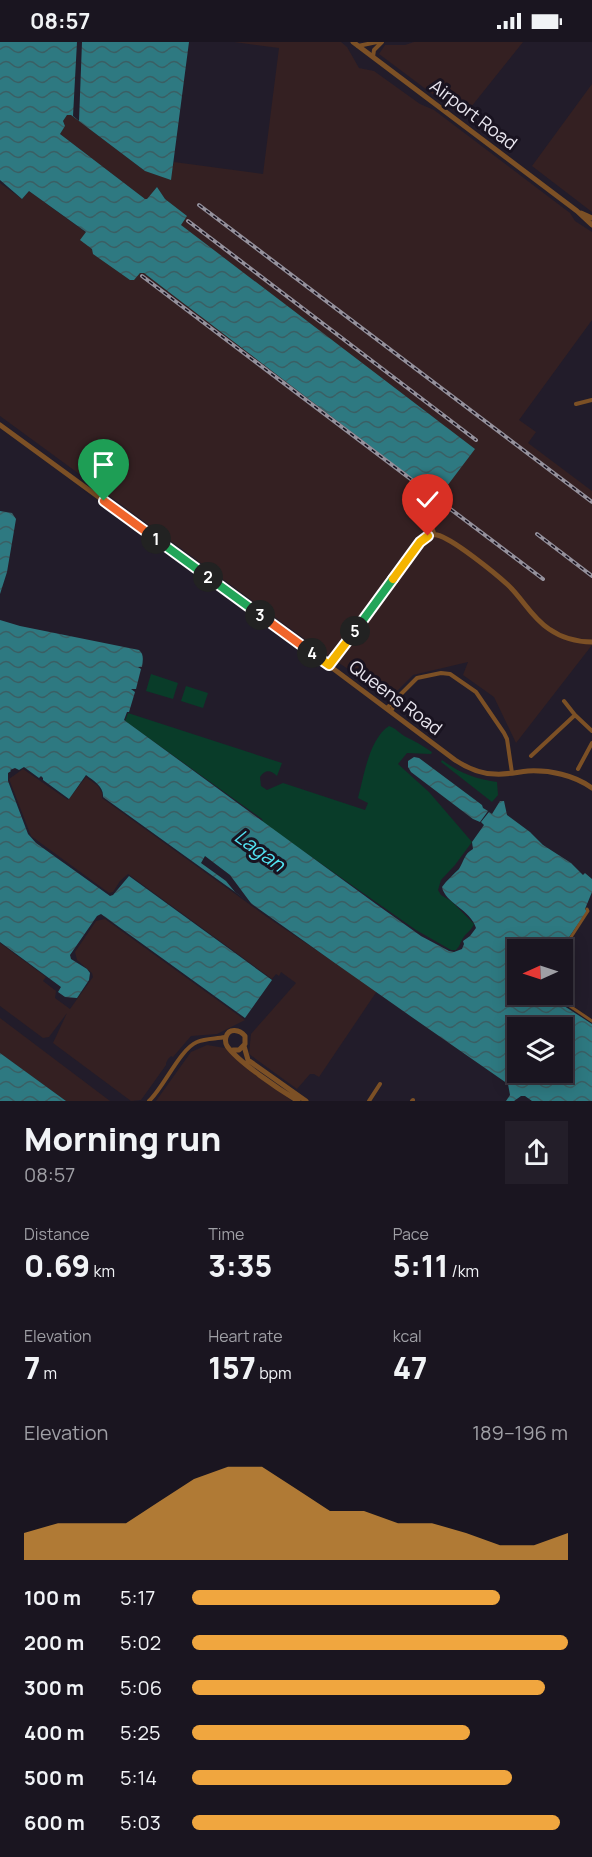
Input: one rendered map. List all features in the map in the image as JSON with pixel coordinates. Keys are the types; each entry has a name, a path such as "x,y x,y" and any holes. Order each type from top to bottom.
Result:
{"street":[{"name":"Airport Road","path":"353,42 577,211 592,225"},
{"path":"358,46 377,42"},
{"path":"373,57 374,50 382,42"},
{"name":"Airport Road","path":"577,211 592,218"},
{"path":"576,404 592,400"},
{"name":"Queens Road","path":"0,425 464,766 486,773 555,772 572,777 592,788"},
{"path":"411,507 429,520 434,528 434,535"},
{"path":"329,665 420,542 434,535 448,539 509,585 532,616 549,629 565,638 592,642"},
{"path":"389,710 409,684 420,676 450,674 476,692 507,739 512,773"},
{"path":"564,701 592,731"},
{"path":"531,756 575,715"},
{"path":"578,769 592,743"},
{"path":"570,939 588,911 587,909"},
{"path":"568,1005 592,1021"},
{"path":"149,1101 187,1049 199,1041 226,1037 233,1031 241,1032 245,1039 244,1046 248,1060 306,1101"},
{"path":"226,1037 230,1048 247,1064 298,1101"},
{"path":"213,1040 239,1050 244,1046"},
{"path":"369,1101 380,1084"}],"shaded area":[{"path":"234,42 341,42 347,47 359,68 374,71 420,104 434,110 592,232 592,320 519,420 536,432 528,443 592,491 592,645 516,743 494,697 463,675 468,662 413,675 389,699 0,416 0,183 22,199 29,191 140,272 186,216 165,199 157,187 145,199 60,134 65,126 63,121 67,115 71,115 145,171 170,179 174,162 263,174 279,48"},
{"path":"414,42 523,42 463,117 379,54 385,45 405,45"},
{"path":"592,84 592,212 532,166"},
{"path":"23,769 68,800 86,777 98,786 102,798 267,917 377,991 319,1077 310,1074 297,1089 249,1054 251,1034 296,983 281,972 279,976 276,974 272,979 128,874 113,892 109,893 31,836 9,779"},
{"path":"105,919 245,1020 217,1034 191,1036 173,1057 168,1059 141,1100 131,1101 53,1043 67,1013 49,1037 43,1038 0,1006 0,943 46,977 43,981 56,991 55,998 70,1009 93,977 92,973 77,960 75,952 96,921"},
{"path":"0,1018 110,1101 66,1101 0,1053"},
{"path":"207,1045 225,1048 292,1101 156,1101 191,1052"}],"green space":[{"path":"151,674 178,683 173,699 146,691"},
{"path":"186,686 208,693 203,708 181,701"},
{"path":"128,713 282,763 277,776 268,771 260,777 261,786 267,790 283,783 365,810 368,803 358,798 368,759 382,732 389,726 394,728 432,752 431,754 407,753 398,764 429,792 472,842 441,880 438,890 474,924 473,926 456,950 451,950 416,930 263,823 262,819 125,721"},
{"path":"442,760 468,775 497,782 498,795 492,802 441,762"}],"water":[{"path":"0,42 189,42 171,180 145,171 71,115 67,115 63,121 65,126 60,134 145,199 157,187 165,199 187,216 181,225 475,449 438,498 144,273 130,280 93,254 92,249 80,240 86,232 29,191 22,199 0,180"},
{"path":"0,511 12,513 16,519 7,572 0,594"},
{"name":"Lagan","path":"0,620 139,650 143,660 142,667 138,667 141,669 136,689 131,689 135,692 124,720 421,936 449,951 462,949 463,941 476,928 469,916 448,898 442,887 473,849 472,842 484,825 481,822 489,812 492,814 500,801 504,801 507,815 543,845 571,863 583,875 585,873 592,879 592,892 585,909 587,911 568,939 507,939 507,1005 563,1005 592,1024 592,1101 532,1101 521,1096 514,1101 506,1101 510,1095 508,1084 103,797 100,787 86,775 69,799 43,780 41,776 39,778 24,767 19,770 15,768 8,773 8,781 28,834 36,843 110,896 129,876 272,980 245,1018 101,914 97,916 70,955 71,959 87,969 90,973 89,980 77,998 65,997 58,992 61,987 0,942"},
{"path":"414,757 419,758 482,805 488,811 480,822 411,772 408,761"},
{"path":"0,1053 66,1101 0,1101"}],"pier":[{"path":"77,42 82,42 79,121 73,116"},
{"path":"205,856 230,875 253,906 235,892 226,881 201,863"}],"railway":[{"path":"199,205 592,502"},
{"path":"188,221 476,440"},
{"path":"142,276 543,579"},
{"path":"537,534 592,576"}],"route":[{"path":"104,501 329,665 420,542 428,536"}]}
